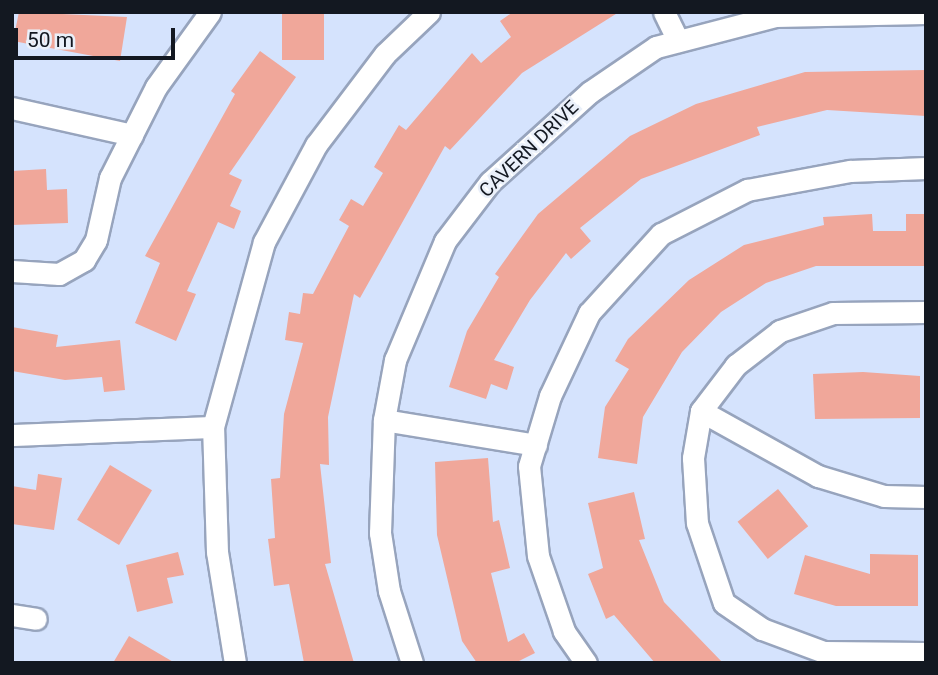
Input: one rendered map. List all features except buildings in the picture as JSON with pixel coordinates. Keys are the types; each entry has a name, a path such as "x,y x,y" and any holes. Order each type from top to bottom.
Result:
{"street":[{"path":"12,271 59,274 84,260 96,240 110,178 156,87 210,12"},
{"path":"235,663 217,552 213,427 264,242 316,145 385,54 429,12"},
{"path":"664,12 678,41"},
{"name":"CAVERN DRIVE","path":"412,663 389,591 380,533 384,421 395,360 444,241 490,182 590,92 656,47 775,16 926,13"},
{"path":"12,108 132,135"},
{"path":"586,663 564,631 538,556 529,467 589,313 661,234 747,190 850,171 926,168"},
{"path":"926,312 833,313 780,331 736,365 701,411 693,457 697,523 724,603 762,629 824,652 926,653"},
{"path":"701,411 818,476 884,496 926,497"},
{"path":"384,421 536,445"},
{"path":"12,435 213,427"},
{"path":"12,615 36,619"}]}
